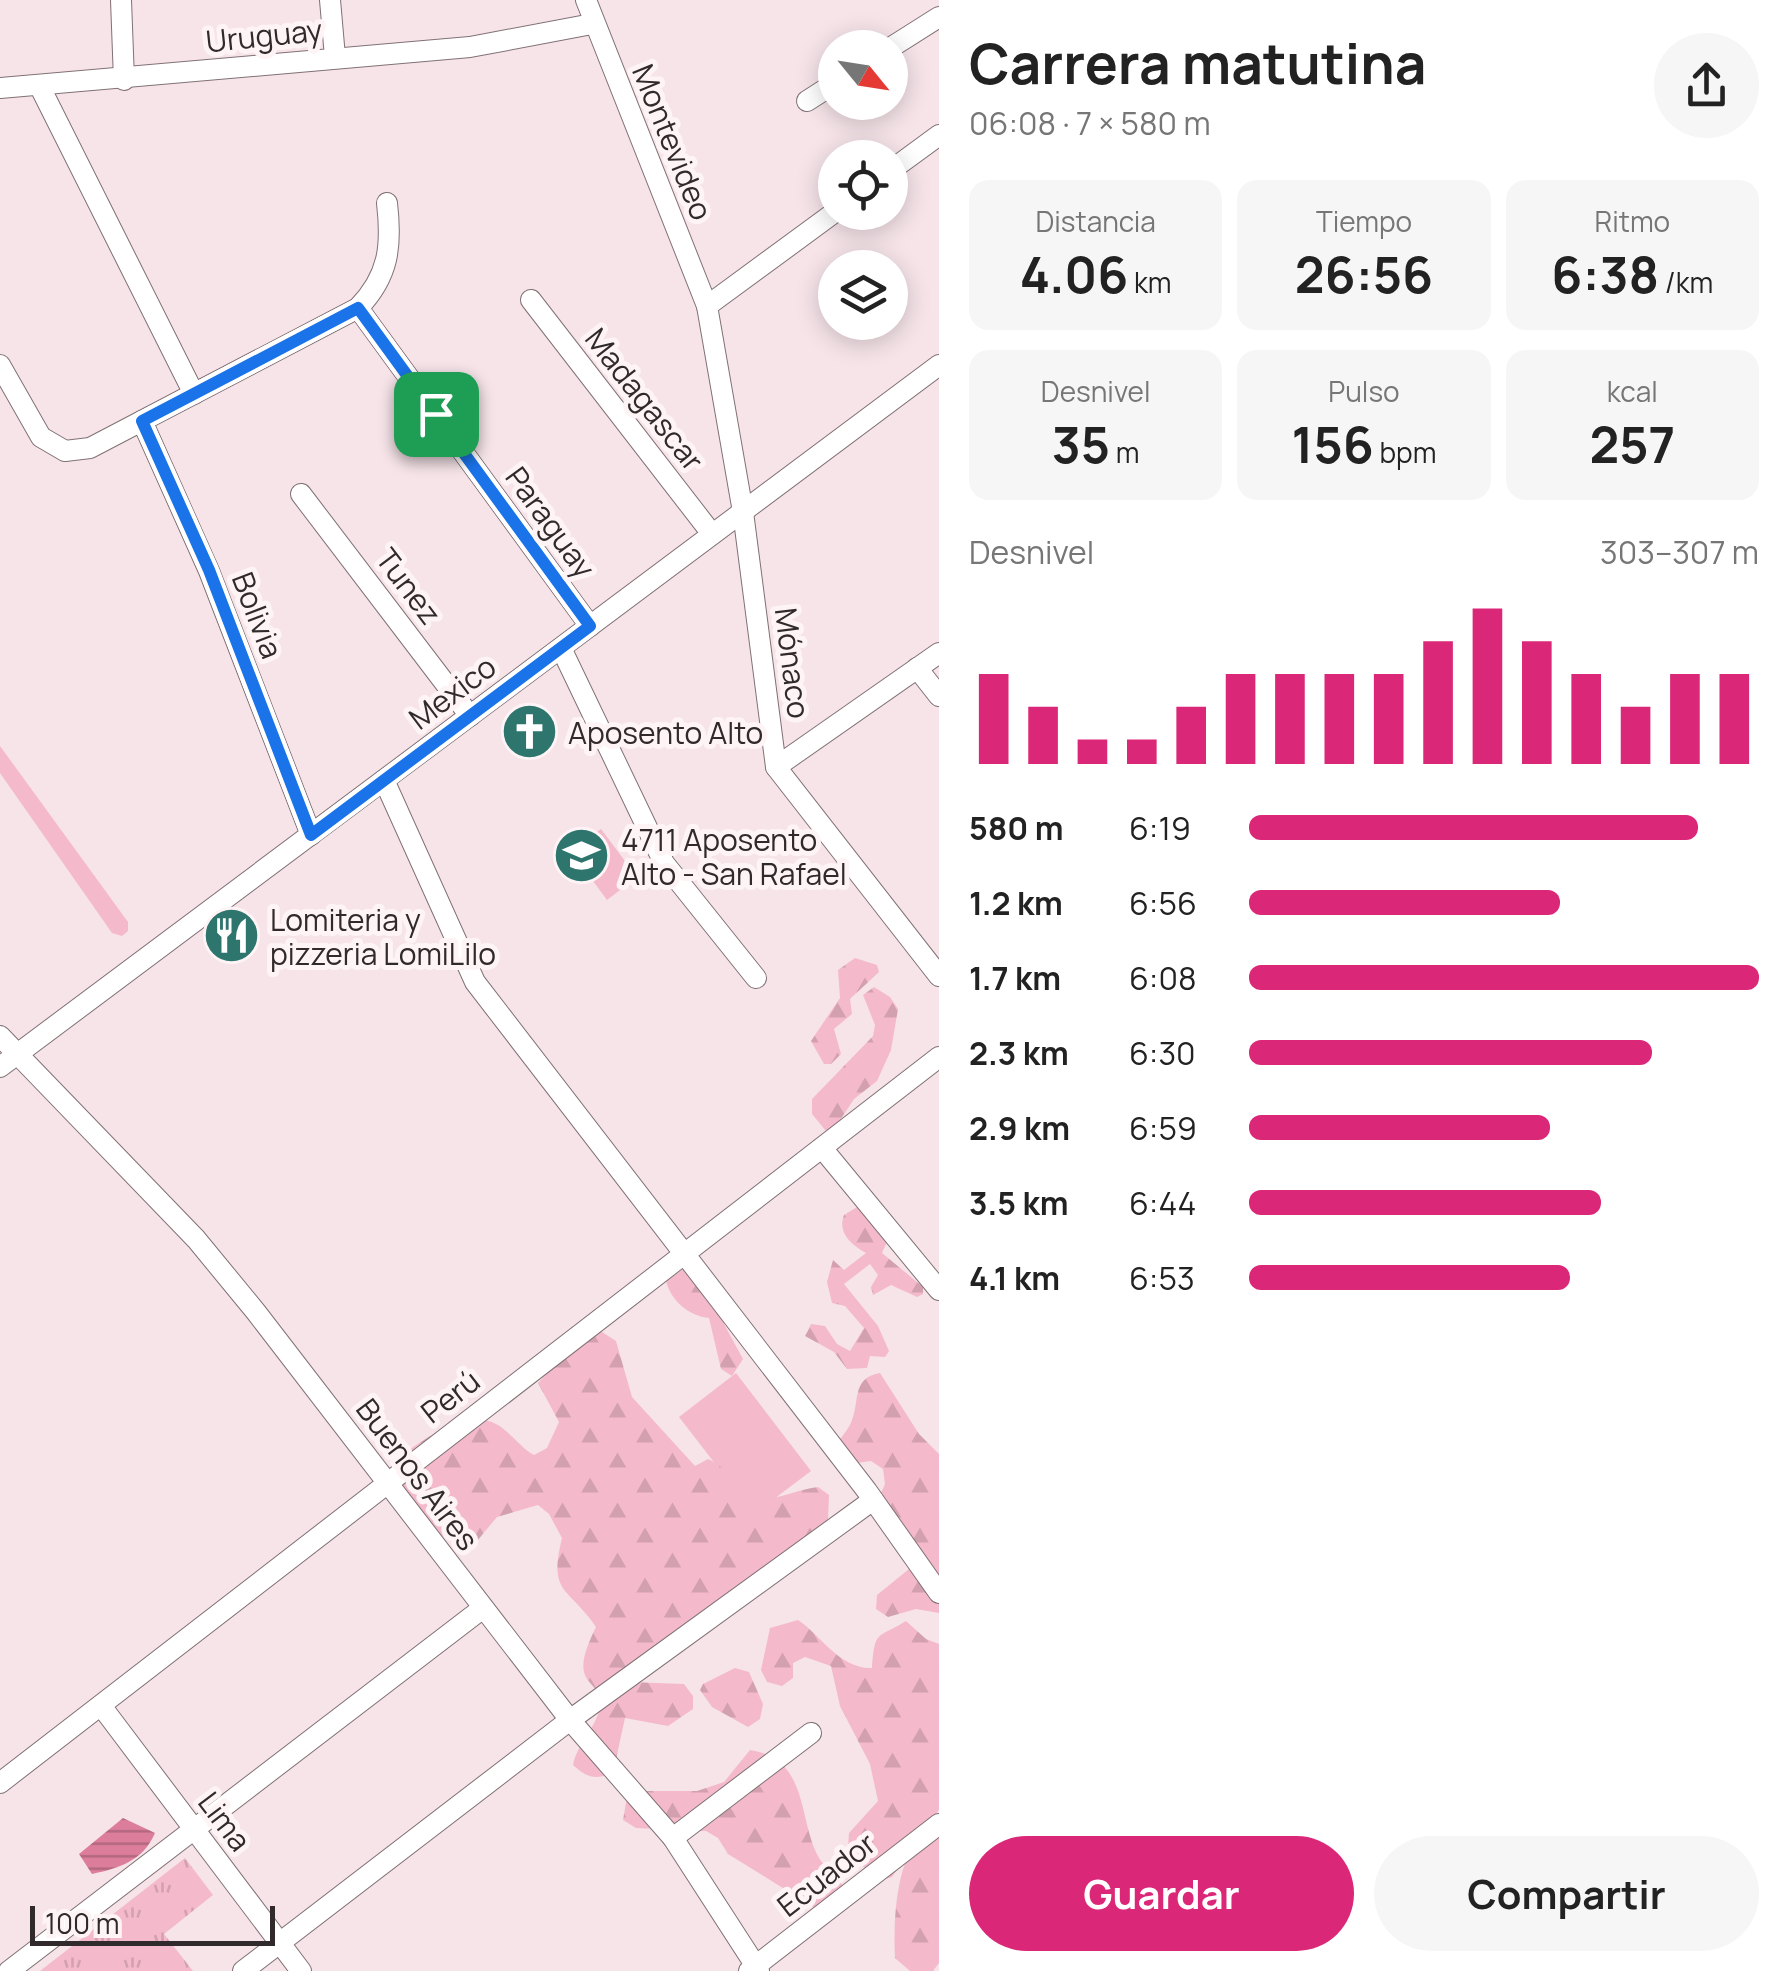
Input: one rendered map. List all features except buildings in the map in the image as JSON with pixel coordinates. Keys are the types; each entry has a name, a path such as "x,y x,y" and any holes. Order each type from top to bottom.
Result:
{"street":[{"path":"121,0 124,80"},
{"path":"330,0 335,57"},
{"name":"Montevideo","path":"586,0 592,24 707,306"},
{"path":"908,37 939,17"},
{"name":"Uruguay","path":"0,88 470,47 592,24"},
{"path":"39,85 194,394"},
{"path":"807,101 818,94"},
{"path":"908,158 939,136"},
{"path":"0,366 41,437 65,450 90,448 358,308 378,287 388,260 388,202"},
{"path":"707,306 818,224"},
{"name":"Madagascar","path":"531,300 712,534"},
{"name":"Mónaco","path":"707,306 743,512 776,766"},
{"name":"Paraguay","path":"358,308 590,626"},
{"name":"Mexico","path":"7,1061 939,365"},
{"name":"Bolivia","path":"142,421 209,570 311,835"},
{"name":"Tunez","path":"301,494 470,716"},
{"path":"561,648 664,863 756,978"},
{"path":"939,652 776,766 939,976"},
{"path":"917,668 939,696"},
{"path":"384,780 475,982 873,1500 939,1594"},
{"name":"Buenos Aires","path":"0,1036 7,1061 196,1239 570,1720 673,1838 754,1969"},
{"name":"Perú","path":"0,1784 939,1058"},
{"path":"822,1148 939,1290"},
{"path":"242,1971 570,1720 873,1500"},
{"path":"9,1971 483,1608"},
{"name":"Lima","path":"102,1707 301,1971"},
{"path":"673,1838 811,1732"},
{"name":"Ecuador","path":"754,1969 939,1824"}],"green space":[{"path":"0,746 128,922 128,931 122,936 112,933 0,773"},
{"path":"601,829 637,877 607,900 571,851"},
{"path":"855,958 877,965 879,972 850,999 852,1014 834,1029 841,1054 831,1064 824,1064 811,1041 840,998 838,970"},
{"path":"874,987 890,997 898,1009 891,1050 877,1081 854,1099 833,1131 826,1131 812,1114 812,1099 873,1036 875,1025 863,995"},
{"path":"857,1207 876,1218 890,1235 882,1253 923,1287 923,1294 917,1297 891,1285 873,1295 871,1287 878,1275 870,1264 844,1284 878,1326 889,1351 885,1357 870,1356 867,1368 847,1369 834,1352 805,1336 811,1324 825,1326 837,1344 850,1351 864,1328 845,1306 832,1303 827,1282 833,1260 844,1270 866,1253 844,1233 844,1215"},
{"path":"685,1268 711,1300 743,1359 732,1376 721,1369 709,1318 682,1306 668,1288 666,1281"},
{"path":"588,1330 602,1332 616,1341 632,1397 695,1466 708,1459 724,1470 743,1494 753,1498 774,1498 818,1487 829,1495 828,1521 807,1561 630,1682 684,1684 693,1696 693,1709 668,1726 625,1718 613,1773 596,1777 573,1765 600,1707 596,1690 584,1672 587,1648 596,1627 559,1580 562,1538 549,1514 538,1505 497,1517 472,1547 460,1547 405,1512 400,1466 405,1452 449,1425 473,1419 498,1425 534,1455 547,1448 559,1422 538,1383"},
{"path":"736,1373 811,1471 754,1514 679,1417"},
{"path":"880,1373 919,1434 939,1454 939,1584 874,1508 885,1484 883,1469 871,1461 857,1463 835,1445 850,1425 860,1386"},
{"path":"909,1569 939,1591 939,1613 916,1609 888,1617 876,1609 877,1595"},
{"path":"798,1620 840,1657 860,1667 872,1668 876,1641 906,1621 926,1639 939,1644 939,1810 892,1877 885,1879 866,1870 848,1847 849,1833 878,1801 870,1764 840,1706 831,1666 805,1657 793,1663 793,1678 782,1686 767,1682 761,1670 770,1628"},
{"path":"735,1668 749,1672 763,1704 760,1719 748,1727 712,1707 700,1690 703,1684"},
{"path":"750,1750 783,1765 792,1778 818,1856 846,1892 815,1908 728,1854 718,1838 706,1831 636,1828 623,1820 628,1791 697,1791 724,1782"},
{"path":"939,1823 939,1963 933,1971 910,1971 895,1958 900,1882 913,1846 924,1832"},
{"path":"185,1858 213,1895 164,1934 193,1971 40,1971"}],"shaded area":[{"path":"123,1818 155,1833 150,1843 129,1862 92,1874 79,1854"}],"place":[{"name":"Aposento Alto","path":"529,732"},
{"name":"4711 Aposento Alto - San Rafael","path":"582,856"},
{"name":"Lomiteria y pizzeria LomiLilo","path":"231,936"}],"route":[{"path":"358,308 436,414 590,626 311,835 209,570 142,421 358,308"}]}
